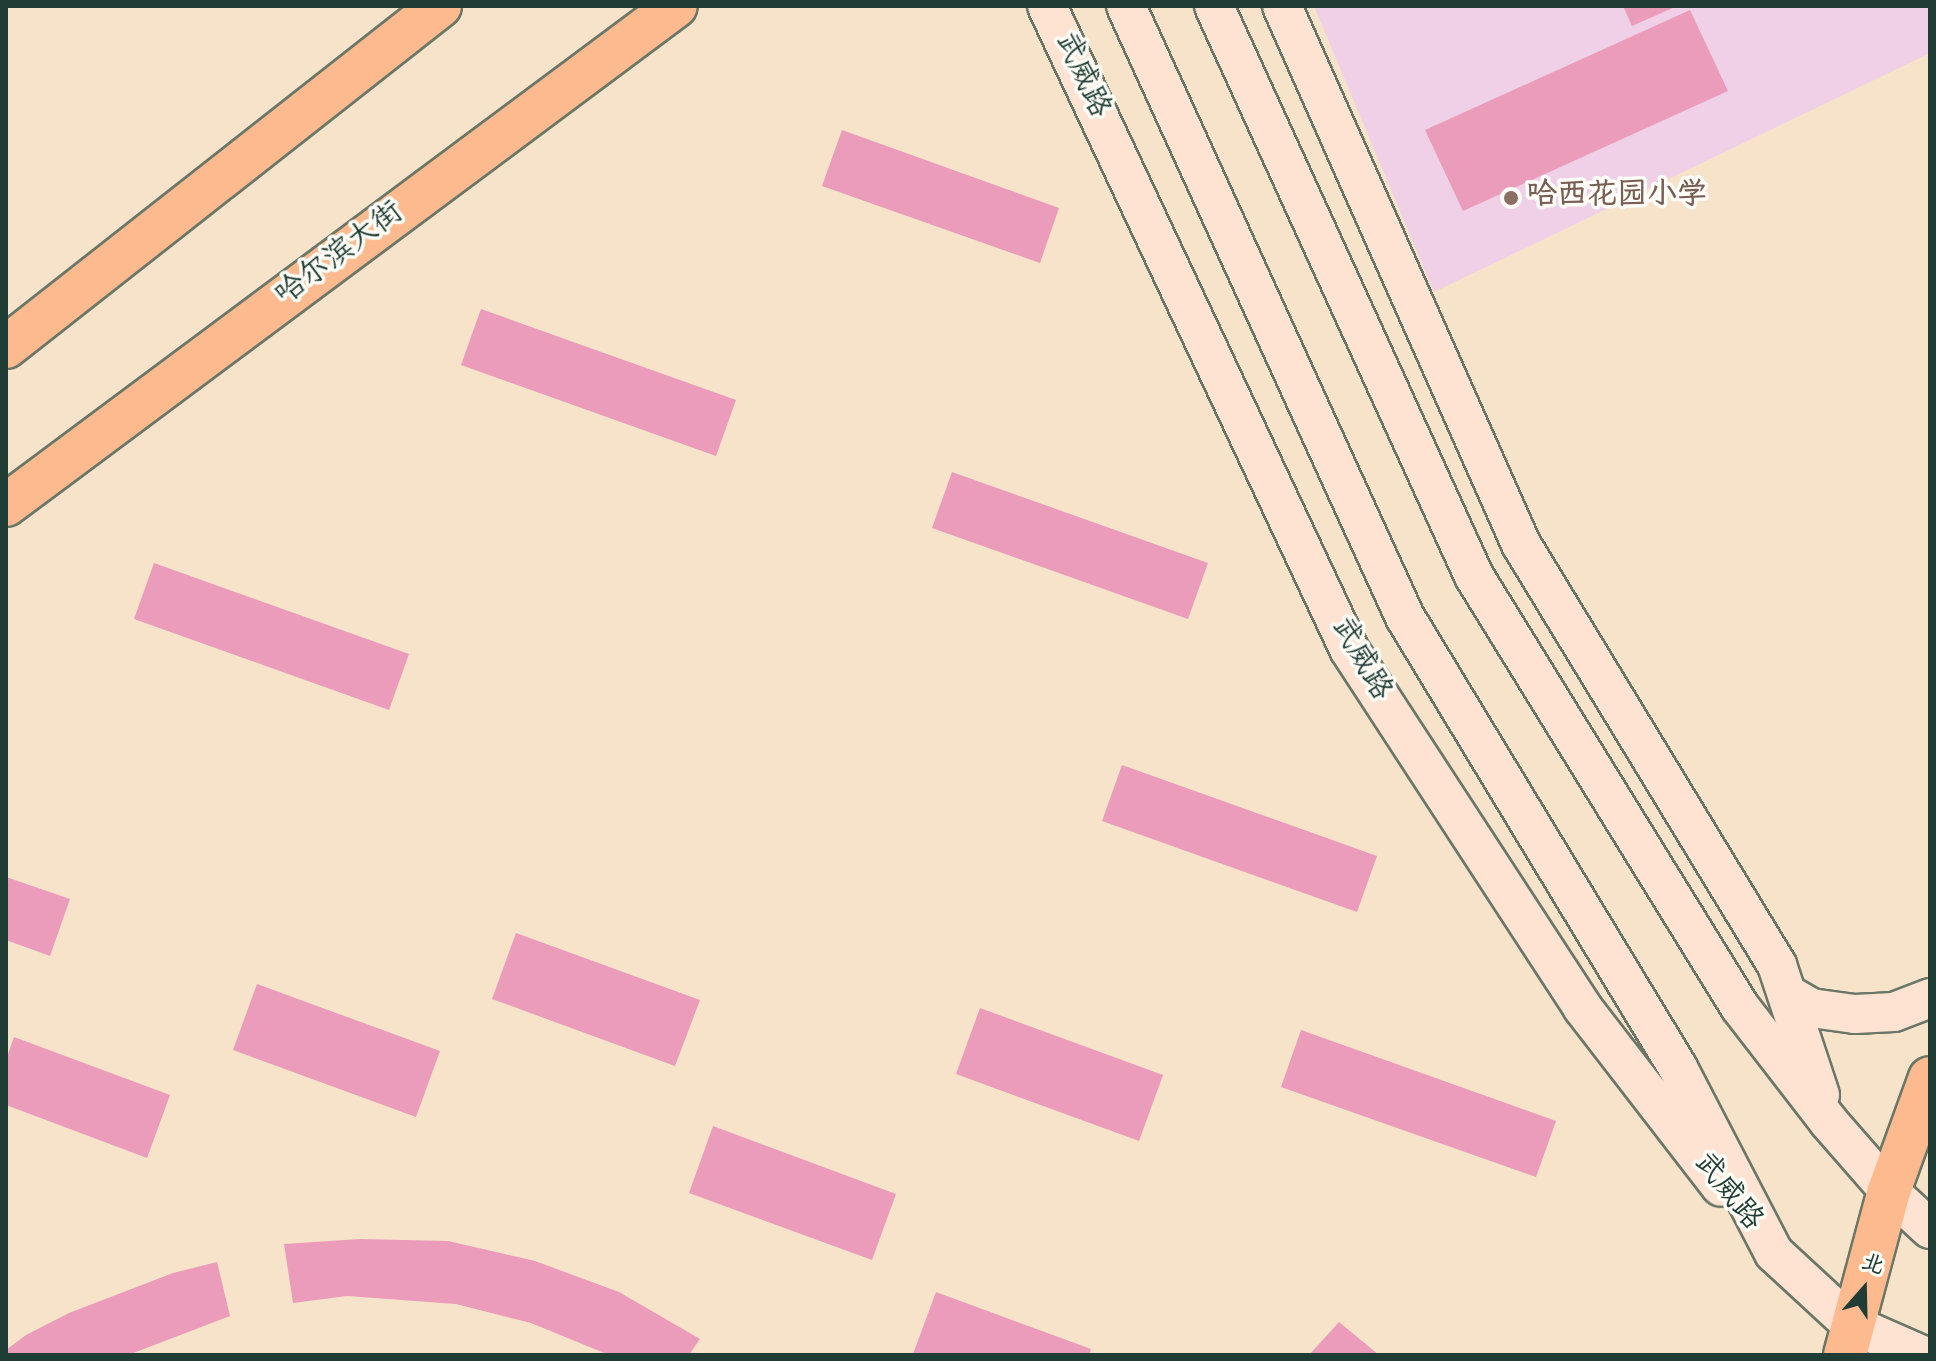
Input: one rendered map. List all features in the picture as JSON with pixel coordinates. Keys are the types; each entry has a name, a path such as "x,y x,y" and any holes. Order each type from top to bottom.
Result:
{"main road":[{"path":"6,347 440,6"},
{"name":"哈尔滨大街","path":"6,505 676,6"},
{"name":"武威路","path":"1047,6 1349,649 1582,1007 1774,1253 1848,1339 1922,1355"},
{"name":"武威路","path":"1126,6 1405,617 1678,1068 1774,1253"},
{"path":"1214,6 1474,576 1740,1007 1828,1121 1889,1191 1930,1229"},
{"path":"1282,6 1521,544 1777,965 1828,1121"},
{"path":"1787,994 1811,1008 1855,1014 1894,1012 1930,998"},
{"path":"1848,1339 1889,1191 1930,1078"}],"shaded area":[{"name":"哈西花园小学","path":"1314,6 1930,6 1930,53 1434,292"}],"building":[{"path":"1623,6 1677,6 1632,26"},
{"path":"1690,10 1728,91 1463,211 1425,130"},
{"path":"842,130 1059,208 1040,263 822,186"},
{"path":"481,309 736,400 716,456 461,365"},
{"path":"952,472 1208,563 1188,619 932,528"},
{"path":"154,563 409,654 389,710 134,619"},
{"path":"1122,765 1377,856 1357,912 1102,821"},
{"path":"6,877 70,899 50,956 6,940"},
{"path":"516,933 700,1000 675,1066 492,999"},
{"path":"257,984 440,1051 416,1117 233,1050"},
{"path":"980,1008 1163,1075 1139,1141 956,1074"},
{"path":"1301,1030 1556,1121 1536,1177 1281,1087"},
{"path":"14,1037 170,1095 147,1158 6,1105 6,1060"},
{"path":"713,1126 896,1194 872,1260 689,1193"},
{"path":"360,1239 448,1241 535,1261 619,1292 700,1339 689,1355 609,1355 531,1323 456,1304 347,1296 293,1303 284,1244"},
{"path":"217,1262 230,1316 128,1355 6,1355 6,1350 26,1335 69,1313 173,1273"},
{"path":"936,1292 1091,1349 1089,1355 913,1354"},
{"path":"1339,1322 1379,1355 1309,1355"}],"place":[{"name":"哈西花园小学","path":"1511,198"}]}
